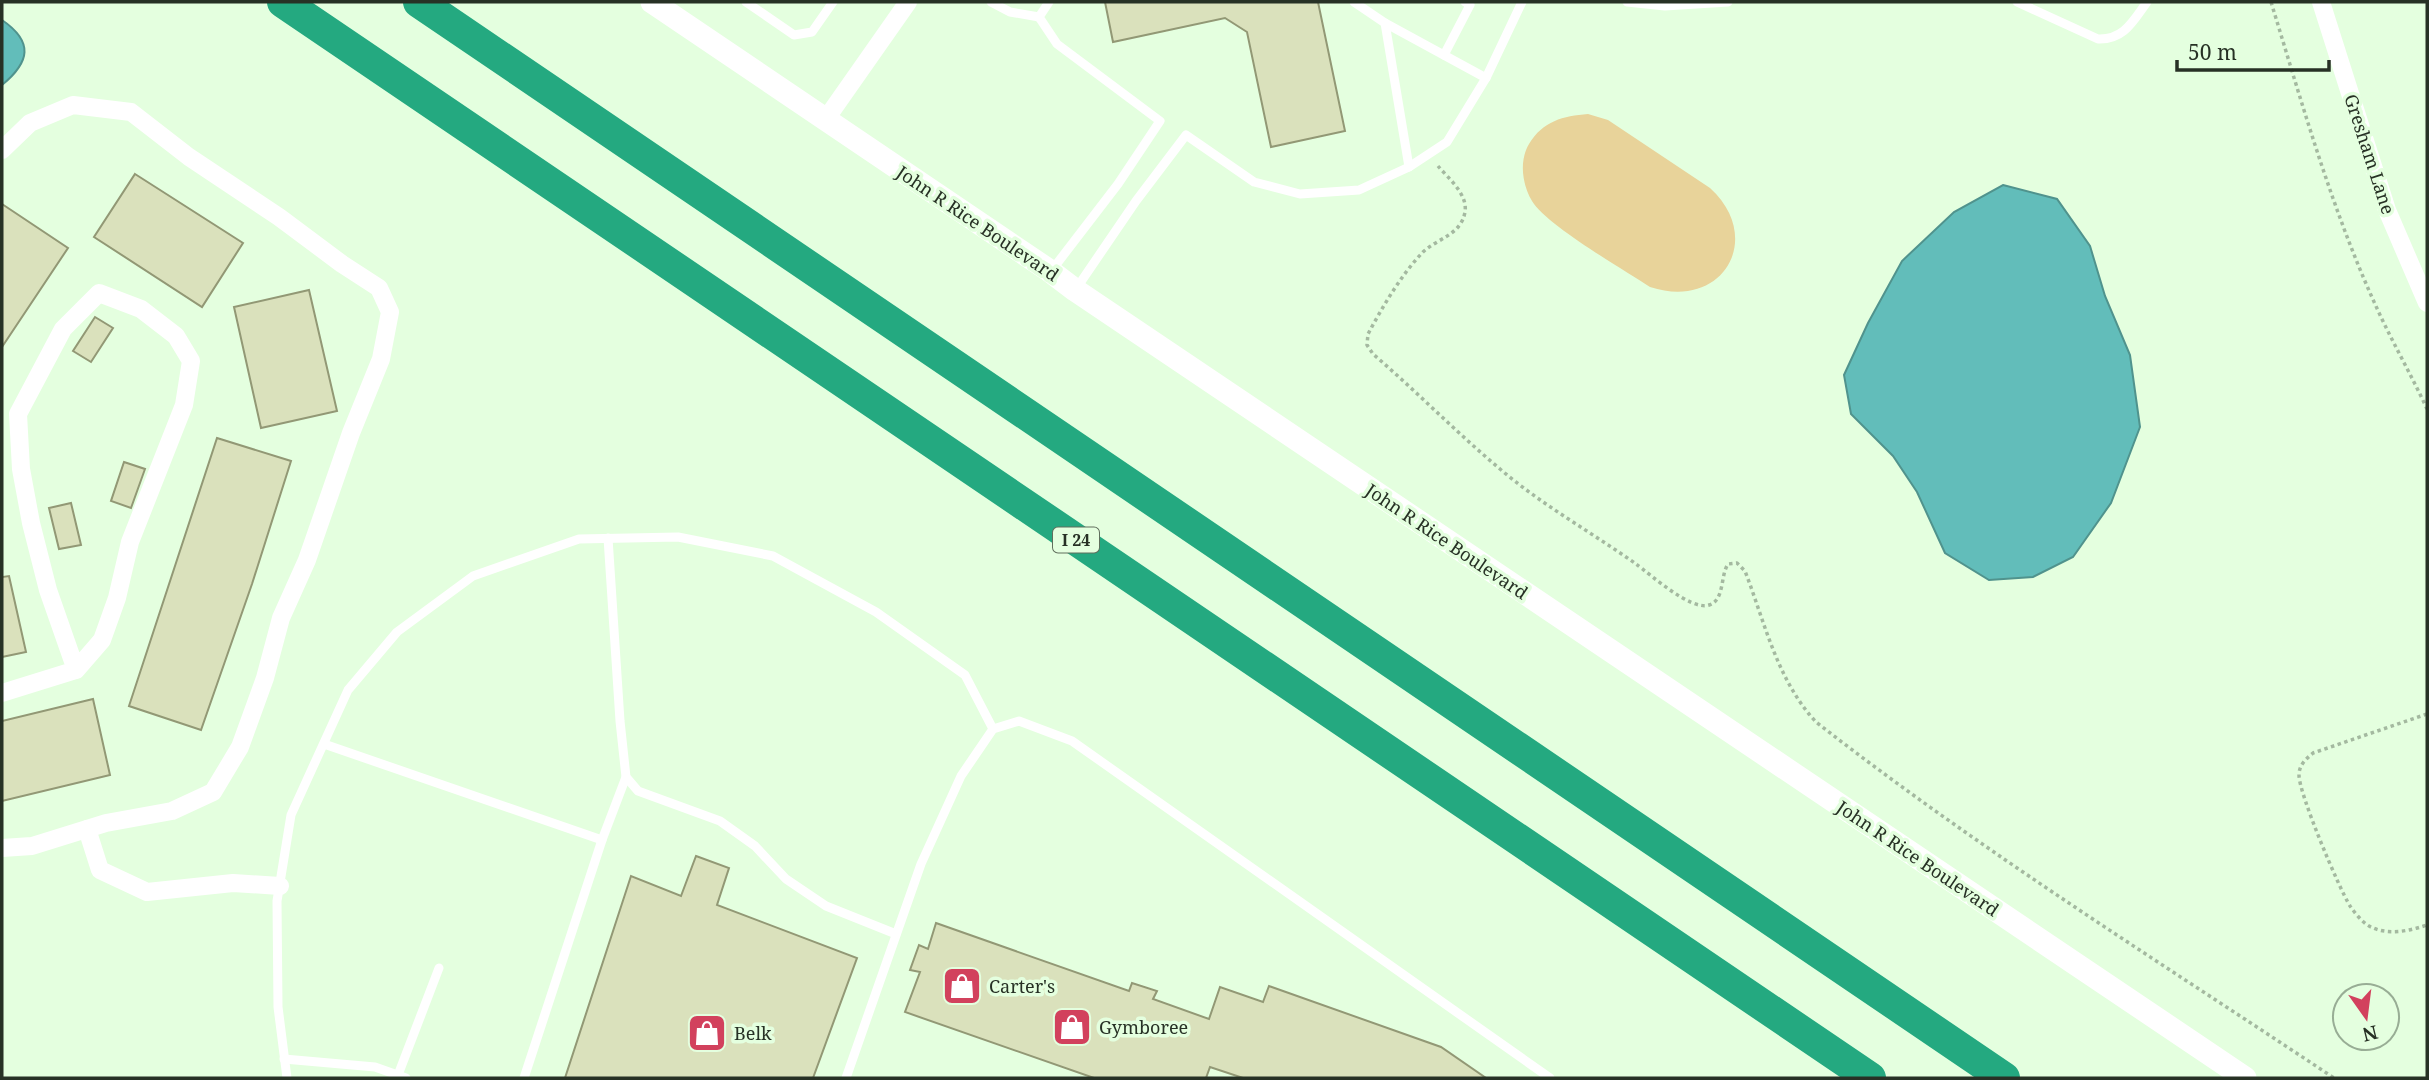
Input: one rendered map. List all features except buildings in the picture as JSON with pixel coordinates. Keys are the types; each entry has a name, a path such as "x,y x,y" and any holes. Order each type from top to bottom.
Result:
{"highway":[{"name":"I 24","path":"283,2 1870,1078"},
{"path":"419,2 2004,1078"}],"street":[{"name":"John R Rice Boulevard","path":"652,2 2245,1078"},
{"path":"826,118 908,2"},
{"name":"Gresham Lane","path":"2321,2 2387,210 2427,303"},
{"path":"2,150 30,123 74,104 131,112 189,158 279,217 379,288 390,312 381,359 351,433 307,561 281,618 265,678 240,747 213,792 172,811 106,823 32,846 2,848"},
{"path":"2,693 76,670 102,640 114,608 130,542 184,405 191,361 176,336 141,309 99,293 63,330 18,414 21,469 31,523 48,590 76,670"},
{"path":"88,829 100,870 147,892 233,883 280,886"}],"lane":[{"path":"746,2 794,34 812,32 833,2"},
{"path":"990,2 1010,12 1040,18 1057,44 1160,121 1118,184 1051,271"},
{"path":"1040,18 1049,2"},
{"path":"1354,2 1385,23 1486,78"},
{"path":"1444,55 1470,5 1465,2"},
{"path":"1075,290 1136,201 1186,135 1254,182 1300,194 1359,190 1409,167 1447,142 1486,78 1522,2"},
{"path":"1627,2 1665,6 1728,2"},
{"path":"2017,2 2098,39 2124,33 2147,2"},
{"path":"1385,23 1409,167"},
{"path":"287,1078 278,1007 277,901 291,815 348,690 397,632 473,576 579,539 678,537 773,556 876,612 965,675 993,729"},
{"path":"524,1078 602,840 626,777 621,740 608,538"},
{"path":"846,1078 921,864 961,776 993,729 1019,721 1072,741 1550,1078"},
{"path":"324,744 602,840"},
{"path":"626,777 638,791 720,821 755,846 786,878 826,906 897,934"},
{"path":"284,1059 374,1067 402,1077 439,968"}],"path":[{"path":"2271,2 2337,208 2375,303 2427,409"},
{"path":"1437,164 1458,188 1464,201 1466,210 1462,222 1454,232 1426,249 1406,273 1368,334 1367,345 1373,354 1501,470 1575,526 1633,562 1685,600 1697,606 1707,606 1715,602 1720,593 1723,571 1728,564 1737,564 1745,571 1775,655 1801,706 1816,722 1923,803 2029,876 2334,1078"},
{"path":"2427,714 2313,753 2301,766 2299,774 2304,798 2339,883 2360,919 2370,926 2396,932 2427,925"}],"shaded area":[{"path":"1588,114 1608,120 1710,188 1726,208 1734,228 1734,248 1728,265 1716,279 1698,289 1676,292 1650,287 1568,234 1532,201 1523,173 1529,144 1541,130 1554,121"}],"water":[{"path":"2,20 19,36 24,52 18,68 2,85"},
{"path":"2003,185 2057,199 2090,246 2105,296 2130,355 2140,427 2111,503 2073,557 2033,577 1989,580 1945,553 1917,492 1893,456 1851,414 1844,375 1868,323 1902,261 1954,212"}],"place":[{"name":"Carter's","path":"962,986"},
{"name":"Gymboree","path":"1072,1027"},
{"name":"Belk","path":"707,1033"}]}
